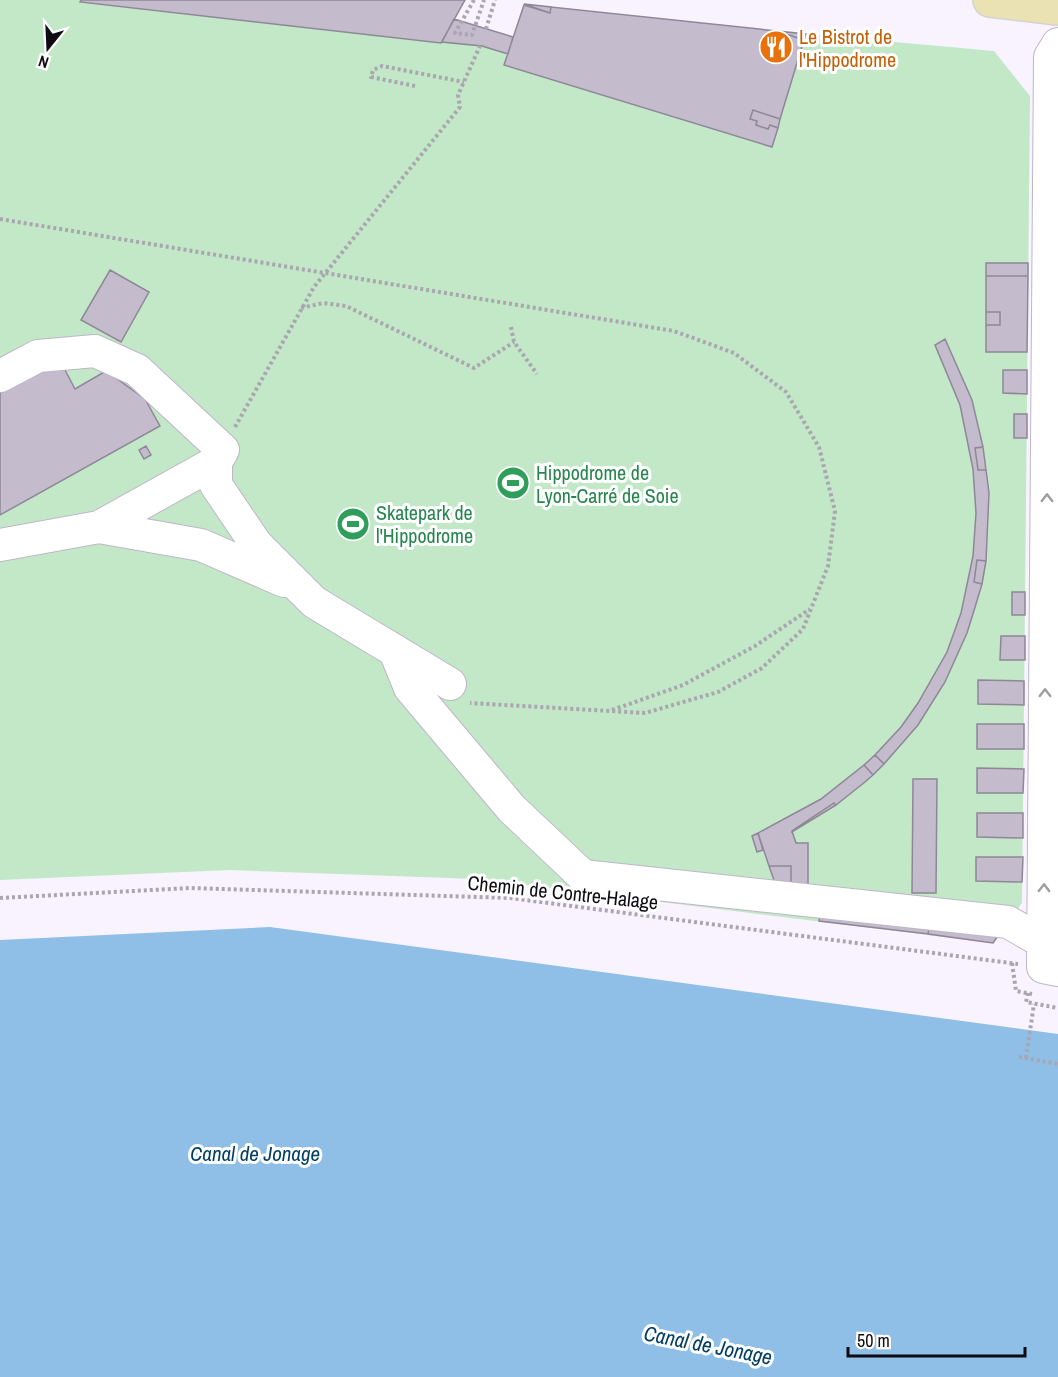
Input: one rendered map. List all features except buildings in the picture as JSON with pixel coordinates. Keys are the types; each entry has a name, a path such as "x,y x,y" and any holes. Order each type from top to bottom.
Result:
{"main road":[{"path":"990,0 1058,8"}],"street":[{"path":"1043,968 1050,57 1058,44"},
{"path":"0,376 38,356 95,351 137,370 219,456 216,485 256,544 314,602 395,651 458,694"},
{"path":"99,528 219,456"},
{"path":"0,545 99,528 201,545 300,588"},
{"path":"395,651 410,688 512,809 583,876 1008,922 1043,968"}],"path":[{"path":"474,0 455,33 472,35 484,0"},
{"path":"486,28 495,0"},
{"path":"219,456 314,286 460,107 458,95 480,46"},
{"path":"415,86 371,77 372,70 382,66 464,82"},
{"path":"0,219 674,331 734,353 786,392 819,447 835,512 828,566 803,629 762,668 718,692 645,713 458,694"},
{"path":"302,308 323,303 346,306 474,368 514,342"},
{"path":"511,327 514,342 537,374"},
{"path":"608,711 683,685 755,646 812,607"},
{"name":"Chemin de Contre-Halage","path":"0,898 190,888 510,898 1012,963"},
{"path":"1043,968 1026,1002 1058,1008"},
{"path":"1026,1058 1034,1004"},
{"path":"1019,1057 1058,1064"}],"green space":[{"name":"Hippodrome de Lyon-Carré de Soie","path":"0,0 465,0 455,19 513,37 524,4 994,51 1030,96 1022,903 993,943 476,879 230,870 0,880"}],"water":[{"name":"Canal de Jonage","path":"270,927 1058,1034 1058,1377 0,1377 0,940"}],"place":[{"name":"Le Bistrot de l'Hippodrome","path":"776,47"},
{"name":"Hippodrome de Lyon-Carré de Soie","path":"513,483"},
{"name":"Skatepark de l'Hippodrome","path":"353,524"}]}
